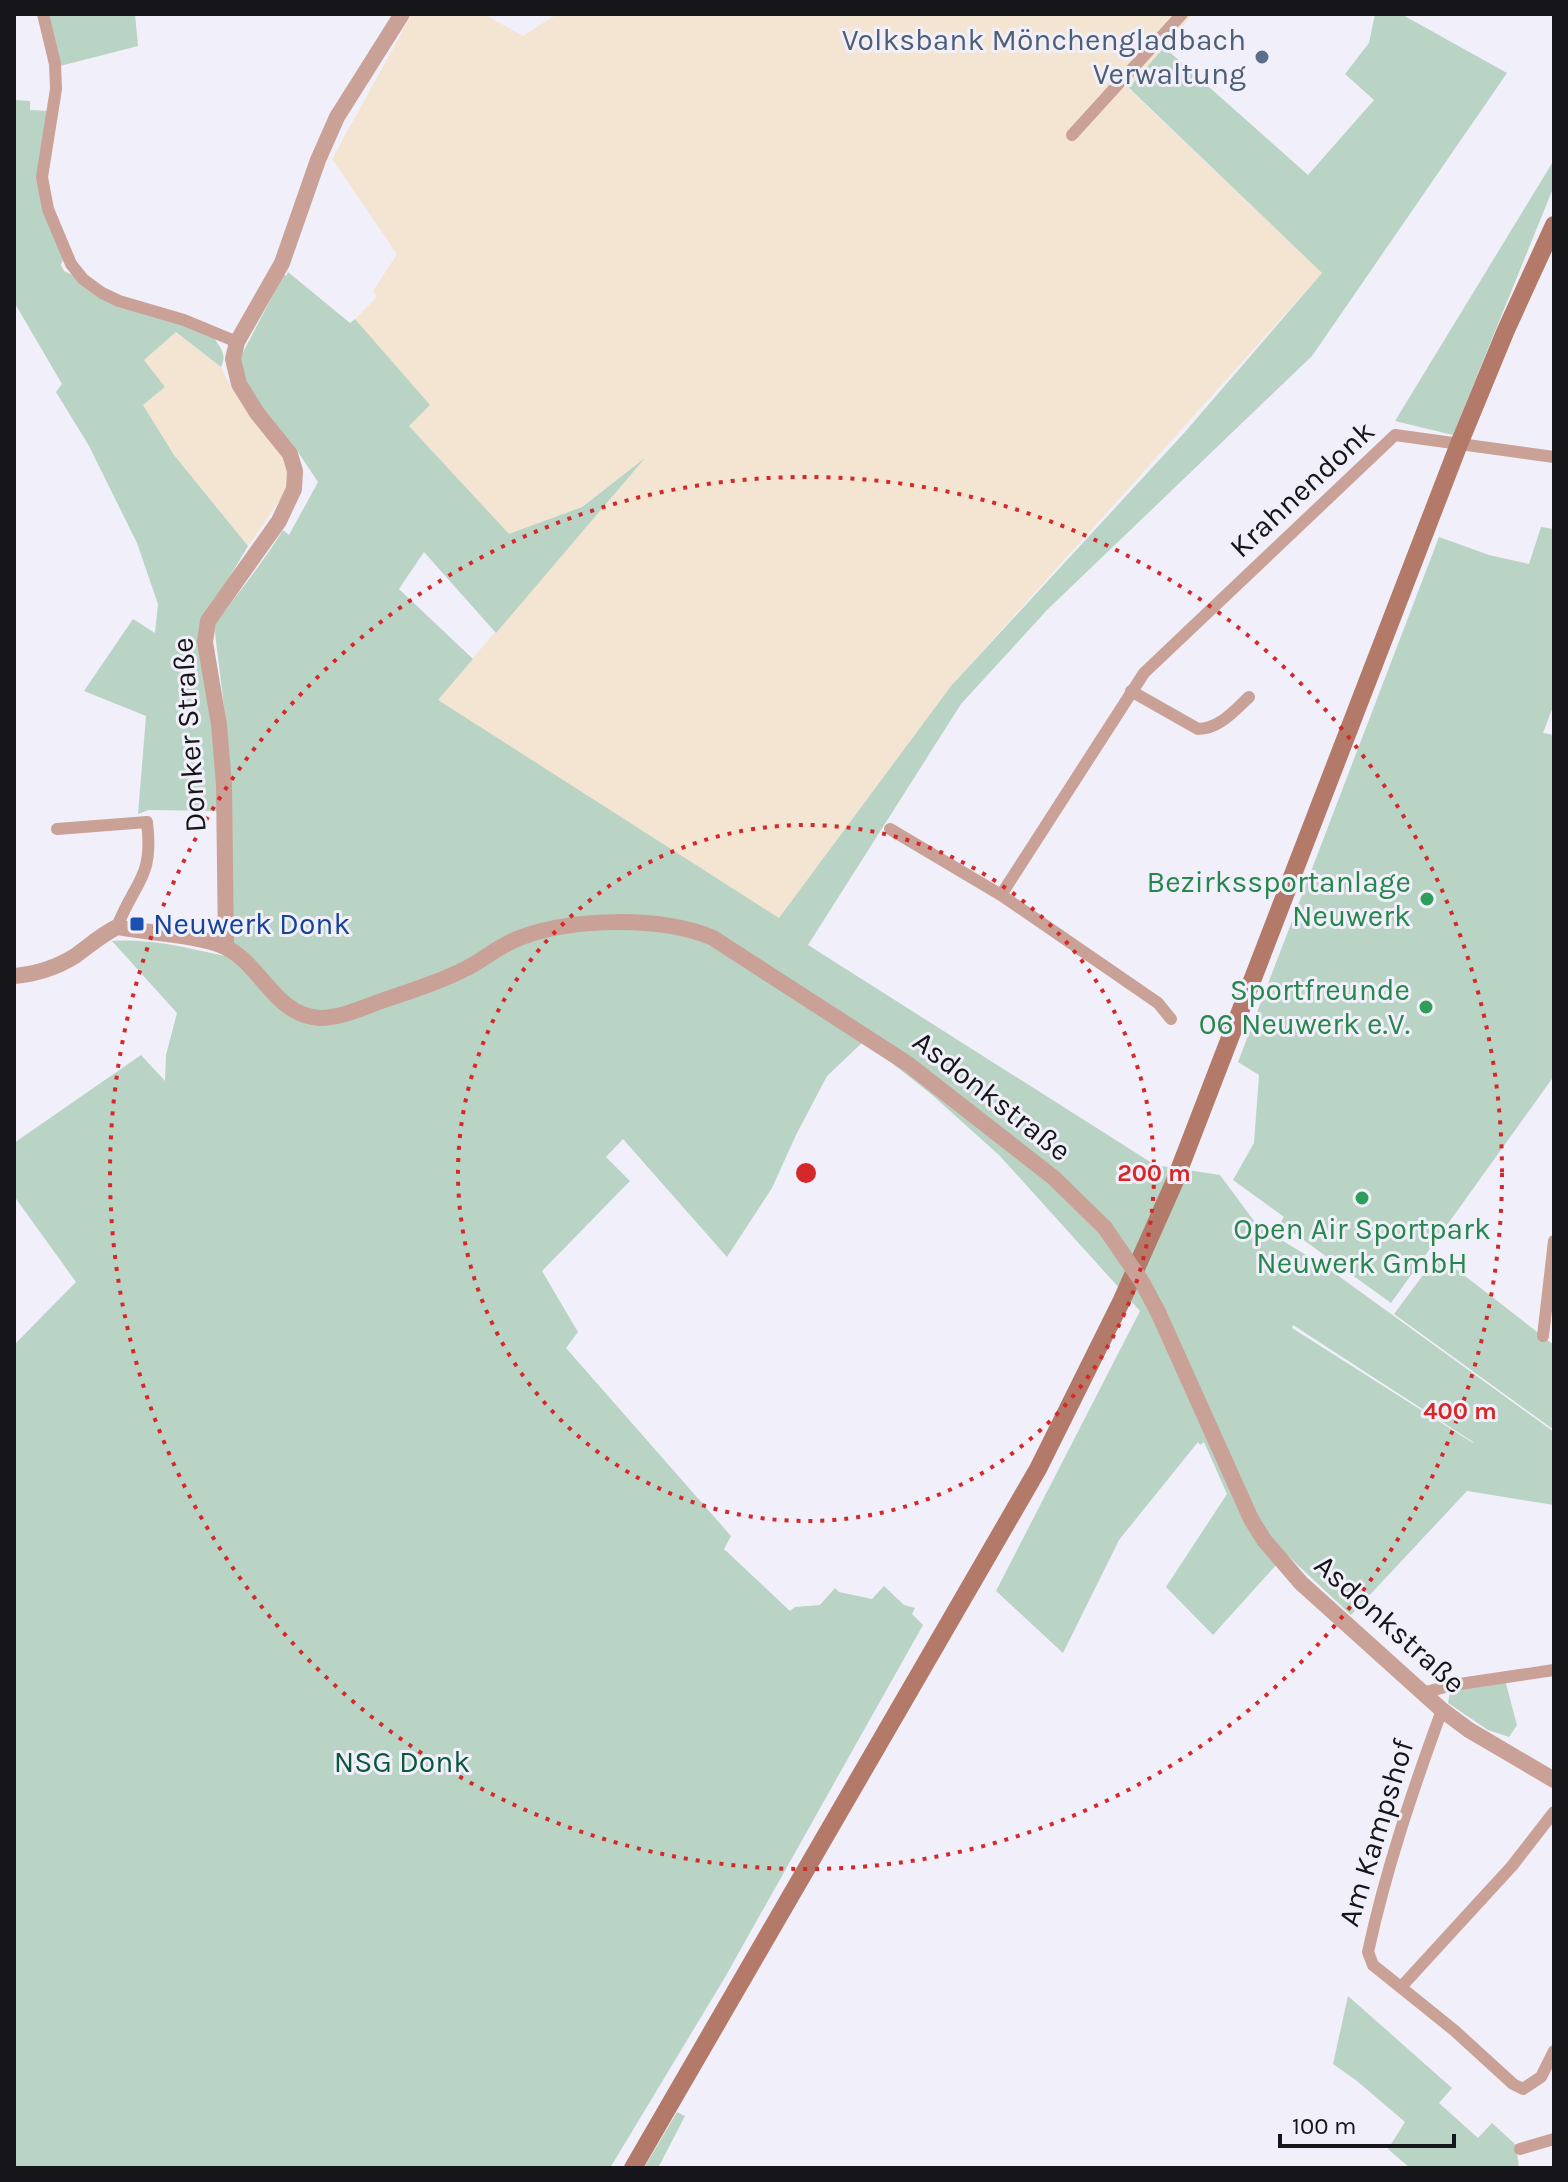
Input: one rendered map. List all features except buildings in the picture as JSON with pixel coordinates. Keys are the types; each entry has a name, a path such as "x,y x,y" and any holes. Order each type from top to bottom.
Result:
{"main road":[{"path":"633,2168 989,1556 1091,1366 1174,1183 1459,444 1554,225"}],"street":[{"path":"43,14 55,64 56,89 42,191 71,264 83,279 110,297 184,320 237,342 282,263 318,160 337,117 402,14"},
{"path":"1072,135 1182,14"},
{"name":"Donker Straße","path":"226,947 224,785 219,725 205,642 208,621 279,521 295,480 290,454 257,413 239,384 233,359 237,342"},
{"name":"Krahnendonk","path":"1001,895 1144,673 1395,435 1554,457"},
{"path":"1131,691 1198,729 1209,729 1221,722 1249,697"},
{"name":"Donker Straße","path":"57,829 147,822 150,847 148,865 117,927"},
{"path":"890,829 1001,895 1158,1003 1171,1019"},
{"name":"Asdonkstraße","path":"226,947 292,1010 307,1017 324,1018 435,982 501,946 546,930 609,923 660,925 698,931 713,938 908,1064 1054,1178 1105,1228 1142,1282 1158,1312 1234,1486 1264,1540 1301,1583 1442,1710 1469,1730 1554,1780"},
{"path":"14,976 52,968 117,927 226,947"},
{"path":"1543,1336 1554,1241"},
{"path":"1422,1693 1453,1685 1554,1670"},
{"name":"Am Kampshof","path":"1442,1710 1411,1793 1368,1952 1373,1965 1402,1986 1513,2084 1523,2089 1541,2077 1554,2051"},
{"path":"1402,1986 1512,1866 1554,1812"},
{"path":"1520,2149 1554,2139"}],"shaded area":[{"path":"412,14 484,14 523,36 557,14 1193,14 1129,89 1322,273 951,686 779,919 437,700 641,462 581,507 509,535 408,425 429,405 355,319 377,297 373,291 397,254 332,159"},
{"path":"176,332 221,367 230,386 283,452 287,462 288,482 283,496 248,546 174,455 143,405 165,387 144,360"}],"green space":[{"path":"46,14 135,14 138,46 60,66"},
{"name":"NSG Donk","path":"1375,14 1401,14 1507,73 1312,356 1047,610 961,704 808,945 1155,1165 1220,1175 1257,1225 1329,1269 1554,1432 1554,1505 1467,1491 1351,1615 1286,1554 1213,1635 1166,1587 1227,1494 1204,1442 1200,1445 1198,1442 1119,1540 1063,1653 996,1591 1140,1311 999,1155 931,1094 864,1041 827,1076 772,1188 727,1257 623,1139 606,1157 630,1181 542,1271 578,1332 566,1348 731,1536 724,1549 790,1611 795,1607 820,1605 835,1588 839,1592 872,1599 884,1586 904,1605 915,1608 912,1614 923,1625 724,1979 610,2168 14,2168 14,1345 76,1282 14,1196 14,1143 141,1055 165,1081 166,1055 177,1013 112,941 157,943 230,957 227,731 214,625 283,530 289,535 318,482 296,449 246,389 239,360 284,274 286,276 288,272 350,323 355,319 430,405 409,426 509,534 582,507 645,458 496,633 424,552 399,589 473,659 438,700 779,918 951,686 1185,432 1322,273 1129,88 1164,47 1308,175 1374,100 1345,74 1369,43","holes":["1293,1325 1473,1442 1292,1328"]},
{"path":"14,100 30,101 30,110 50,111 39,173 64,271 214,338 222,352 221,367 176,332 144,360 165,387 143,405 174,455 248,546 203,622 203,668 219,782 218,811 149,810 138,814 146,716 84,691 133,619 155,633 158,604 137,543 89,446 56,392 62,384 14,302"},
{"path":"1554,160 1554,186 1453,435 1395,421"},
{"name":"Bezirkssportanlage Neuwerk","path":"1541,527 1554,529 1554,704 1543,733 1554,735 1554,1076 1391,1303 1280,1223 1284,1217 1233,1180 1254,1143 1259,1075 1238,1062 1439,537 1489,555 1529,564"},
{"path":"1438,1255 1554,1345 1554,1430 1394,1314"},
{"path":"1505,1680 1517,1725 1509,1737 1488,1730 1448,1703 1450,1691"},
{"path":"1348,1996 1452,2088 1439,2103 1478,2138 1492,2123 1516,2145 1519,2168 1410,2168 1388,2149 1405,2122 1333,2064"},
{"path":"677,2112 685,2116 658,2168 644,2168"}],"place":[{"name":"Volksbank Mönchengladbach Verwaltung","path":"1262,57"},
{"name":"Bezirkssportanlage Neuwerk","path":"1427,899"},
{"name":"Neuwerk Donk","path":"137,924"},
{"name":"Sportfreunde 06 Neuwerk e.V.","path":"1426,1007"},
{"name":"Open Air Sportpark Neuwerk GmbH","path":"1362,1198"}]}
